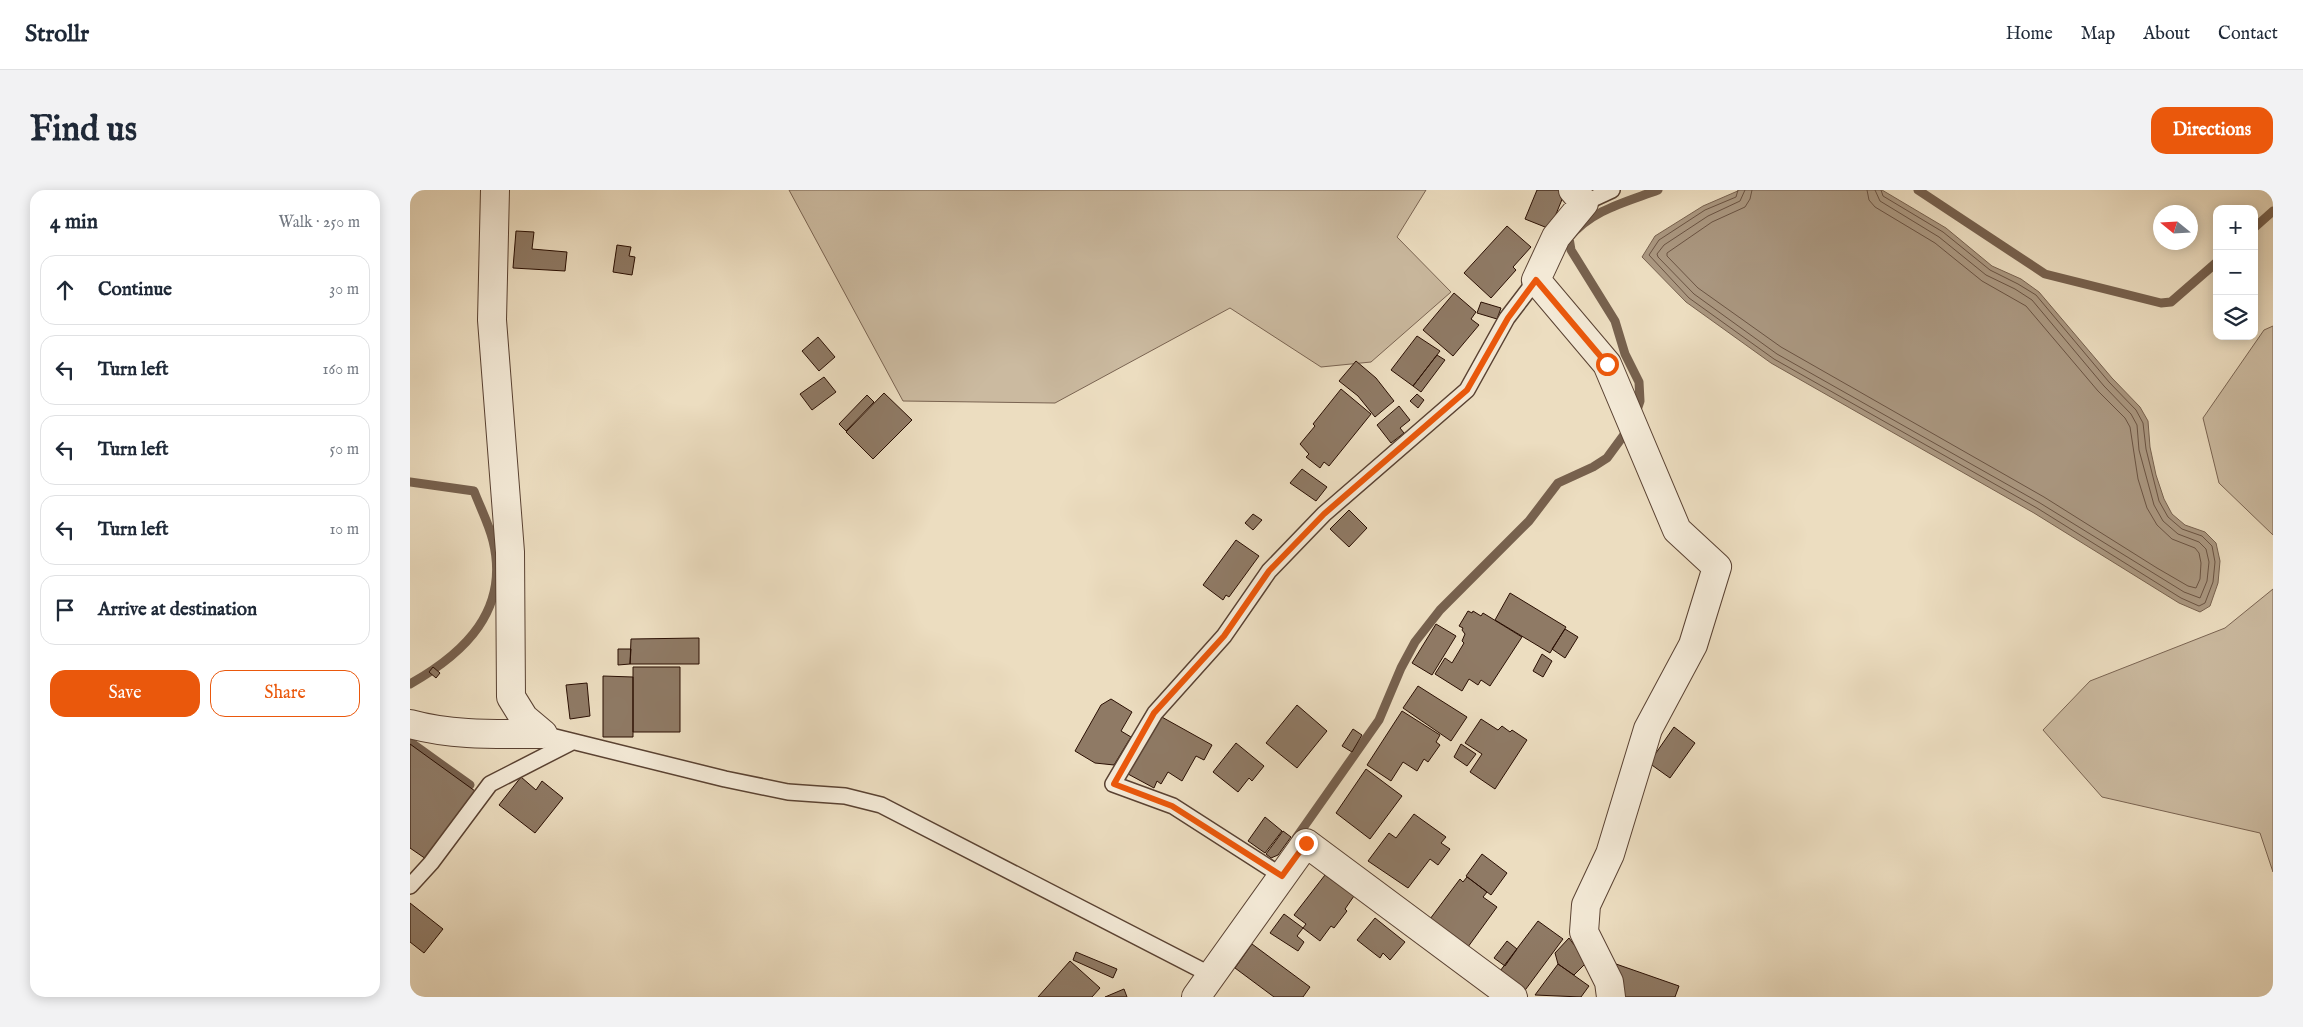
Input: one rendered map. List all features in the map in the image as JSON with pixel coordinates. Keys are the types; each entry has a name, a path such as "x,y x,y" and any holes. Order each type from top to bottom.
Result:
{"street":[{"path":"495,190 492,320 510,552 511,697 524,718 543,734"},
{"path":"1578,196 1536,280 1607,364 1677,530 1717,567 1693,645 1648,729 1610,854 1586,905 1584,932 1609,982 1611,997"},
{"path":"410,724 434,731 479,734 543,734"},
{"path":"1202,978 1276,872 1306,843 1513,997"}],"lane":[{"path":"1578,196 1612,190"},
{"path":"1276,872 1172,806 1114,784 1154,713 1224,636 1269,571 1324,514 1467,390 1508,318 1536,280"},
{"path":"543,734 734,781 788,792 845,796 881,805 1202,978"},
{"path":"410,886 431,863 490,784 572,742"}],"shaded area":[{"path":"789,190 1426,190 1397,237 1451,292 1371,362 1321,367 1230,308 1055,403 903,401"},
{"path":"2273,326 2273,535 2219,483 2203,418 2264,330"},
{"path":"2273,589 2273,872 2260,833 2102,797 2043,730 2090,681 2225,628"}],"water":[{"path":"1740,190 1882,190 1946,228 1992,266 2021,279 2039,292 2112,378 2140,407 2148,421 2150,447 2156,475 2164,499 2172,514 2185,525 2205,532 2216,543 2220,561 2218,583 2210,606 2200,612 2179,603 2034,513 1771,363 1686,302 1642,257 1655,236 1703,206"}],"building":[{"path":"1537,190 1560,190 1565,192 1550,229 1525,219"},
{"path":"1507,226 1531,247 1513,267 1516,270 1491,298 1464,273"},
{"path":"516,231 534,232 532,249 567,252 565,271 513,268"},
{"path":"617,245 631,247 629,256 635,257 632,275 613,272"},
{"path":"1454,293 1476,312 1471,319 1479,325 1453,356 1423,330"},
{"path":"1481,302 1501,308 1497,319 1477,313"},
{"path":"1417,336 1440,351 1413,386 1391,370"},
{"path":"818,337 835,357 819,371 802,351"},
{"path":"1437,355 1445,360 1421,392 1413,386"},
{"path":"1356,361 1376,378 1394,401 1375,417 1358,396 1339,381"},
{"path":"824,377 836,392 812,410 800,394"},
{"path":"1341,389 1371,414 1329,466 1324,462 1320,468 1306,457 1309,454 1300,444 1315,426 1313,424"},
{"path":"884,393 912,420 873,459 846,432"},
{"path":"1417,394 1424,400 1418,408 1410,401"},
{"path":"867,395 874,402 846,431 839,424"},
{"path":"1399,406 1410,420 1400,428 1404,433 1391,443 1377,425"},
{"path":"1302,469 1327,487 1316,501 1290,483"},
{"path":"1349,510 1367,528 1349,547 1330,529"},
{"path":"1253,514 1262,520 1253,530 1245,523"},
{"path":"1236,540 1259,556 1229,597 1226,595 1223,600 1203,585"},
{"path":"1510,593 1566,627 1550,653 1495,620"},
{"path":"1468,611 1472,613 1473,611 1481,616 1483,613 1522,637 1490,686 1481,680 1478,685 1469,679 1462,691 1435,674 1445,658 1452,663 1464,643 1462,641 1465,634 1462,630 1463,628 1459,626"},
{"path":"1436,624 1456,636 1432,675 1412,663"},
{"path":"1565,629 1578,637 1565,658 1552,649"},
{"path":"699,638 699,664 630,664 631,639"},
{"path":"618,649 631,649 630,664 618,665"},
{"path":"1542,654 1552,661 1543,677 1533,671"},
{"path":"433,667 440,673 436,678 429,672"},
{"path":"633,667 680,667 680,732 633,732"},
{"path":"603,676 633,677 633,737 603,737"},
{"path":"587,683 590,716 570,719 566,685"},
{"path":"1418,686 1467,717 1451,741 1403,708"},
{"path":"1111,699 1132,712 1121,731 1131,737 1114,765 1095,763 1075,751 1101,705"},
{"path":"1297,705 1327,731 1297,768 1266,743"},
{"path":"1402,711 1440,735 1436,742 1440,745 1428,762 1424,759 1417,771 1403,762 1391,781 1367,765"},
{"path":"1160,716 1212,745 1204,760 1196,756 1182,781 1168,772 1161,784 1157,781 1154,788 1128,774"},
{"path":"1481,719 1498,730 1502,726 1527,740 1495,789 1470,772 1482,754 1465,743"},
{"path":"1674,727 1695,743 1670,778 1649,763"},
{"path":"1353,729 1362,735 1352,752 1342,746"},
{"path":"1236,743 1264,766 1252,781 1249,778 1238,792 1213,772"},
{"path":"410,744 475,791 426,859 410,848"},
{"path":"1461,744 1476,754 1467,766 1454,757"},
{"path":"1366,769 1402,796 1370,839 1336,813"},
{"path":"521,777 536,790 542,781 563,798 535,833 499,805"},
{"path":"1414,814 1446,837 1441,843 1450,849 1438,865 1430,859 1408,888 1368,861 1389,833 1396,838"},
{"path":"1265,817 1282,831 1265,853 1248,841"},
{"path":"1283,831 1291,837 1278,855 1271,858 1266,854"},
{"path":"1482,854 1507,873 1491,895 1466,876"},
{"path":"1325,875 1354,896 1345,909 1347,911 1334,928 1331,926 1320,941 1303,928 1306,924 1294,915"},
{"path":"1467,877 1487,892 1483,897 1497,907 1465,951 1427,923 1460,879 1463,882"},
{"path":"410,903 443,929 424,953 410,942"},
{"path":"1284,914 1303,928 1297,936 1304,942 1298,951 1270,933"},
{"path":"1375,918 1405,942 1390,960 1383,953 1380,958 1357,940"},
{"path":"1538,921 1563,939 1520,997 1494,979"},
{"path":"1569,938 1587,962 1574,975 1558,964 1555,953"},
{"path":"1507,941 1517,949 1505,966 1494,958"},
{"path":"1252,944 1310,987 1303,997 1274,997 1235,968"},
{"path":"1076,952 1117,969 1113,978 1073,960"},
{"path":"1070,961 1100,988 1092,997 1038,997"},
{"path":"1558,964 1589,986 1581,997 1535,995"},
{"path":"1616,964 1679,986 1675,997 1623,997 1624,993 1619,990 1613,972"},
{"path":"1124,989 1127,997 1105,997"}],"waterway":[{"path":"1635,416 1640,401 1639,382 1625,354 1615,321 1571,250 1569,238 1578,228 1598,214 1658,190"},
{"path":"1918,190 2045,274 2161,303 2171,302 2213,265"},
{"path":"2258,224 2273,211"},
{"path":"1296,838 1379,720 1401,668 1415,642 1440,610 1529,521 1558,483 1593,467 1607,458 1629,428"},
{"path":"410,482 474,491 493,541 497,566 495,588 489,608 478,627 449,658 410,684"},
{"path":"410,742 470,785"}],"route":[{"path":"1306,843 1282,876 1222,836 1172,806 1114,784 1154,713 1224,636 1269,571 1324,514 1467,390 1508,318 1536,280 1607,364"}]}
